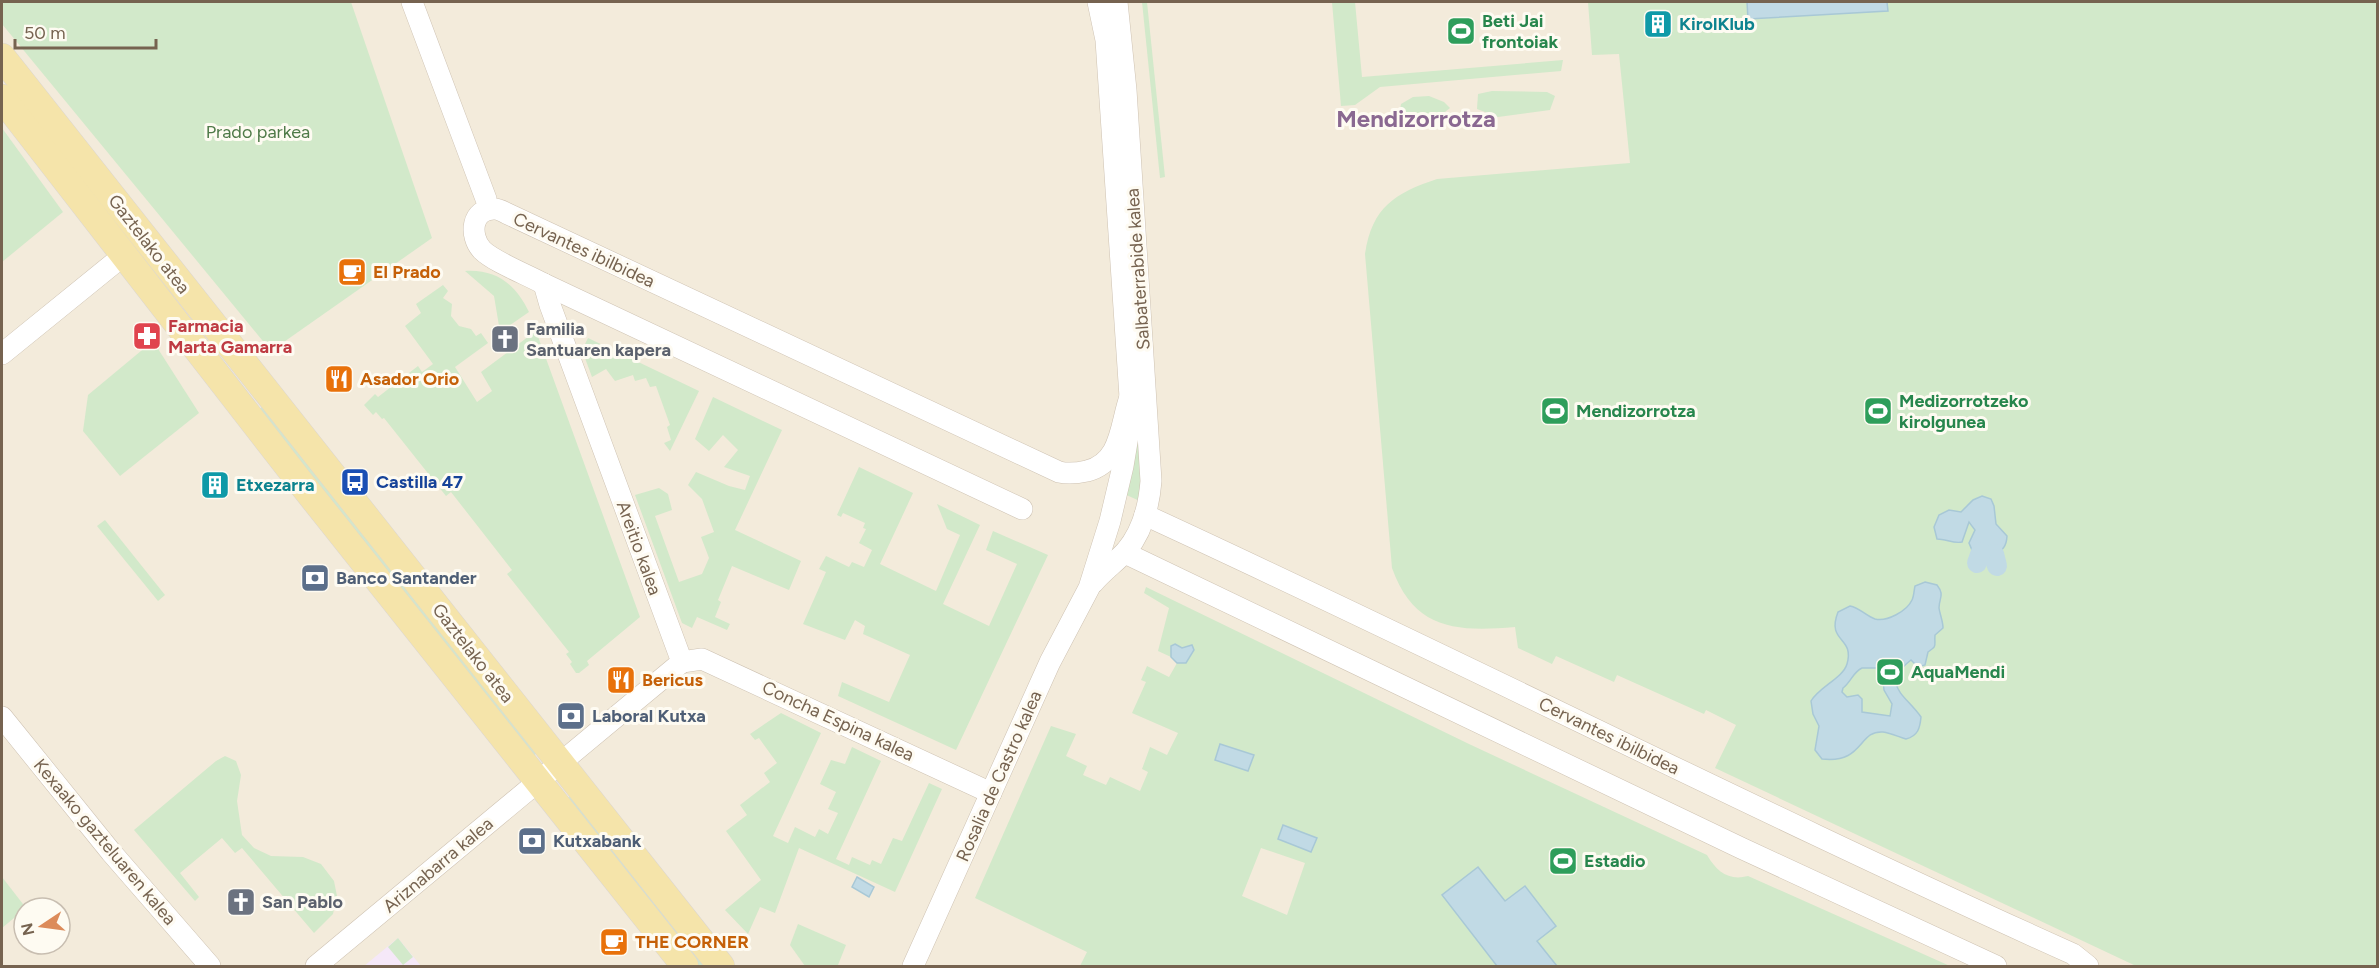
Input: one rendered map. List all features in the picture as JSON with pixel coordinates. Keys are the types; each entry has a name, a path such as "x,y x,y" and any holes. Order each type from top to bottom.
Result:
{"main road":[{"name":"Gaztelako atea","path":"3,60 721,966"},
{"name":"Gaztelako atea","path":"2,98 297,478 685,966"}],"street":[{"path":"412,2 486,198"},
{"name":"Salbaterrabide kalea","path":"1098,2 1106,40 1130,397 1127,446 1110,521"},
{"name":"Salbaterrabide kalea","path":"1117,2 1126,90 1152,468 1150,494 1142,525"},
{"name":"Cervantes ibilbidea","path":"1022,509 544,284 484,252 473,236 477,216 495,209 1028,459 1064,473 1093,469 1109,460 1115,448 1130,397"},
{"path":"2,354 124,255"},
{"name":"Areitio kalea","path":"544,284 682,662"},
{"name":"Rosalia de Castro kalea","path":"913,966 1050,662 1089,588 1110,521"},
{"name":"Cervantes ibilbidea","path":"1142,525 1365,617 1932,891 2080,960"},
{"name":"Rosalia de Castro kalea","path":"1089,588 1125,553 1142,525"},
{"path":"1125,553 1741,848 1995,966"},
{"name":"Concha Espina kalea","path":"682,662 702,659 991,793"},
{"path":"560,764 682,662"},
{"name":"Kexaako gazteluaren kalea","path":"2,717 111,852 210,966"},
{"name":"Ariznabarra kalea","path":"316,966 560,764"}],"shaded area":[{"path":"2,2 2377,2 2377,966 2,966"},
{"path":"398,938 421,966 364,966"}],"green space":[{"name":"Prado parkea","path":"2,2 351,2 432,238 271,351 2,24"},
{"path":"1142,2 1147,2 1165,177 1160,178"},
{"path":"1332,2 1355,2 1362,77 1563,60 1561,71 1380,87 1355,105 1341,106"},
{"name":"Medizorrotzeko kirolgunea","path":"1588,2 2377,2 2377,966 2136,966 1715,768 1736,725 1706,710 1704,714 1617,675 1614,682 1556,656 1552,664 1518,648 1515,627 1474,629 1456,627 1440,623 1425,615 1412,604 1401,589 1392,568 1365,254 1368,238 1373,224 1388,204 1409,190 1437,179 1630,163 1619,54 1592,55"},
{"path":"1492,91 1547,92 1555,96 1550,110 1498,117 1477,109 1478,94"},
{"path":"1429,96 1444,102 1450,108 1436,119 1421,118 1400,111 1401,104 1413,97"},
{"path":"2,128 63,212 2,262"},
{"path":"465,271 487,273 504,281 518,294 529,312 500,332 494,296"},
{"path":"443,285 448,291 443,298 452,304 451,316 459,326 471,329 476,336 481,333 488,343 455,367 477,402 492,391 481,372 536,331 640,617 587,661 589,665 579,673 576,673 570,664 572,662 566,654 569,652 507,574 512,570 451,492 446,496 384,418 382,419 376,412 373,415 364,405 375,394 378,397 418,366 422,372 433,364 405,326 421,313 416,304"},
{"path":"588,338 699,391 670,451 664,443 671,440 667,427 670,425 656,386 650,387 646,378 635,381 633,375 615,381 606,369 592,377 582,350"},
{"path":"153,341 199,413 120,476 83,431 88,395"},
{"path":"713,397 782,430 735,530 801,561 789,590 732,566 718,600 721,602 715,617 730,624 727,630 697,617 692,628 682,623 635,495 659,488 668,494 672,510 655,516 679,582 702,574 709,558 701,537 714,532 702,499 688,485 696,472 745,490 750,476 724,467 738,450 723,435 709,451 695,439"},
{"path":"1136,400 1142,502 1122,493"},
{"path":"266,405 538,751 530,761 257,410"},
{"path":"859,467 913,493 880,564 936,591 960,535 947,529 937,504 980,525 943,604 989,626 1017,564 986,550 993,531 1048,555 956,750 838,696 842,682 889,702 910,655 863,634 865,626 855,620 845,640 803,624 826,572 819,569 826,556 849,567 852,562 864,567 872,550 859,543 866,529 863,528 865,523 843,513 841,517 837,515"},
{"path":"105,520 165,595 158,601 97,526"},
{"path":"1146,587 1469,744 1707,855 1724,874 1735,877 1748,876 1950,966 1080,966 1087,952 975,898 1051,726 1076,734 1066,756 1087,766 1083,775 1106,785 1110,777 1140,791 1148,772 1142,769 1150,747 1167,755 1178,733 1132,713 1146,682 1141,680 1147,666 1169,677 1177,663 1186,663 1181,648 1175,644 1171,646 1171,657 1158,651 1169,608 1144,593","holes":["1261,848 1305,863 1287,915 1242,896"]},
{"path":"781,713 821,733 773,836 788,843 795,827 815,837 819,829 828,834 838,813 828,809 836,792 820,784 831,760 845,764 852,747 881,761 836,859 849,865 852,857 870,865 872,860 881,864 893,838 902,841 929,783 942,789 895,892 799,848 775,913 760,907 748,934 725,910 761,880 726,831 747,815 740,805 770,782 764,773 777,763 759,738 755,740 750,734"},
{"path":"225,756 236,761 241,775 237,801 242,835 254,848 271,856 303,857 321,864 334,881 337,896 333,914 314,933 242,848 235,853 222,838 180,873 199,897 195,901 134,830"},
{"path":"573,794 710,966 698,966 565,800"},
{"path":"2,877 17,896 12,896 12,920 2,928"},
{"path":"798,924 846,945 838,965 805,966 790,945"},
{"path":"398,938 413,957 403,965 388,947"}],"water":[{"path":"1747,2 1887,2 1888,11 1748,19"},
{"path":"1982,496 1991,499 1996,524 2007,536 2006,543 2000,551 1984,553 1972,550 1969,543 1975,530 1969,522 1962,542 1937,539 1934,527 1939,515 1949,510 1961,512 1973,500"},
{"name":"AquaMendi","path":"1925,582 1937,585 1941,594 1939,608 1943,623 1943,628 1935,635 1935,645 1928,652 1925,665 1918,667 1911,660 1897,676 1898,690 1921,717 1918,731 1906,739 1883,732 1875,733 1846,757 1822,759 1815,750 1819,726 1813,714 1811,701 1819,691 1841,674 1847,664 1847,648 1835,629 1838,612 1850,606 1875,619 1891,617 1901,612 1909,604 1913,598 1915,586","holes":["1878,668 1882,671 1884,690 1892,704 1890,716 1862,712 1862,699 1858,695 1847,697 1842,692 1859,670"]},
{"path":"1175,644 1182,648 1192,645 1194,650 1186,663 1177,663 1171,657 1171,646"},
{"path":"1220,744 1254,755 1248,771 1215,760"},
{"path":"1283,825 1317,838 1311,852 1278,839"},
{"path":"1478,867 1505,901 1525,886 1556,926 1537,941 1557,966 1497,966 1442,895"},
{"path":"857,877 874,887 869,897 852,887"}],"waterway":[{"path":"1977,563 1981,552"},
{"path":"1994,554 1997,566"}],"place":[{"name":"KirolKlub","path":"1658,24"},
{"name":"Beti Jai frontoiak","path":"1461,31"},
{"name":"El Prado","path":"352,272"},
{"name":"Farmacia Marta Gamarra","path":"147,336"},
{"name":"Familia Santuaren kapera","path":"505,339"},
{"name":"Asador Orio","path":"339,379"},
{"name":"Mendizorrotza","path":"1555,411"},
{"name":"Medizorrotzeko kirolgunea","path":"1878,411"},
{"name":"Castilla 47","path":"355,482"},
{"name":"Etxezarra","path":"215,485"},
{"name":"Banco Santander","path":"315,578"},
{"name":"AquaMendi","path":"1890,672"},
{"name":"Bericus","path":"621,680"},
{"name":"Laboral Kutxa","path":"571,716"},
{"name":"Kutxabank","path":"532,841"},
{"name":"Estadio","path":"1563,861"},
{"name":"San Pablo","path":"241,902"},
{"name":"THE CORNER","path":"614,942"}],"district":[{"name":"Mendizorrotza","path":"1416,118"}]}
